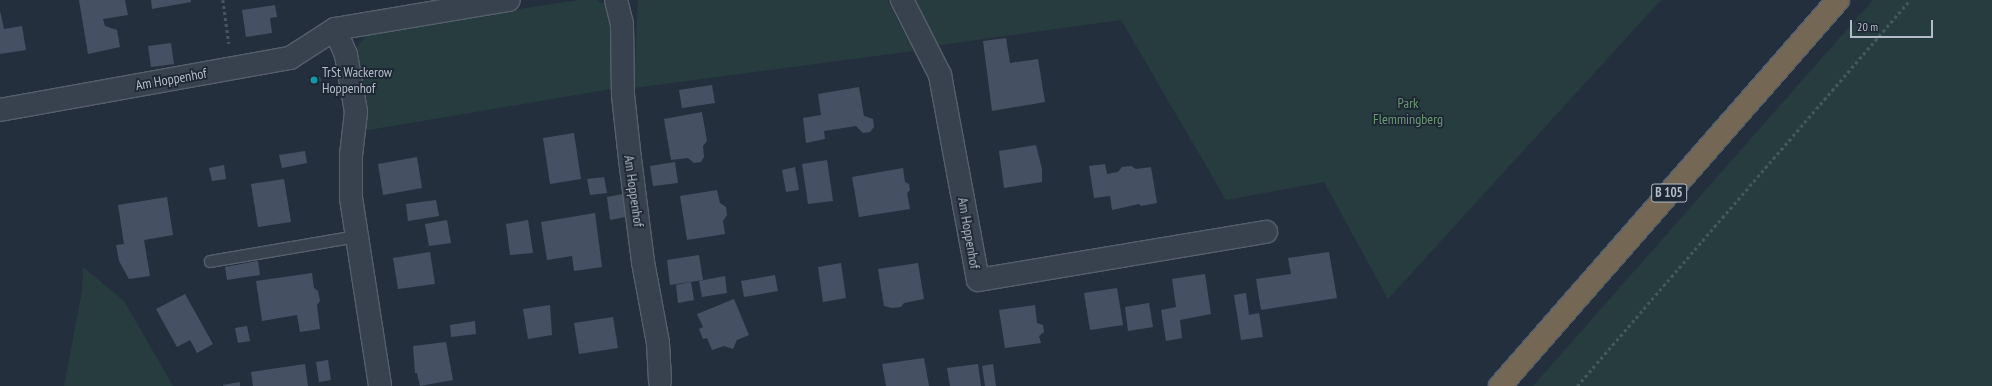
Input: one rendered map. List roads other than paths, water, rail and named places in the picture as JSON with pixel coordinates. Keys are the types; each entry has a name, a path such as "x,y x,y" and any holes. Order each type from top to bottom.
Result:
{"highway":[{"name":"B 105","path":"1500,386 1838,0"}],"street":[{"name":"Am Hoppenhof","path":"0,110 290,58 335,29 509,0"},
{"name":"Am Hoppenhof","path":"616,0 622,24 623,95 630,159 643,262 658,343 660,381"},
{"name":"Am Hoppenhof","path":"902,0 940,74 978,280 1266,232"},
{"path":"335,29 346,55 356,112 351,155 351,198 380,386"}],"lane":[{"path":"210,261 357,236"}],"place":[{"name":"TrSt Wackerow Hoppenhof","path":"314,80"}],"park label":[{"name":"Park Flemmingberg","path":"1408,112"}]}
